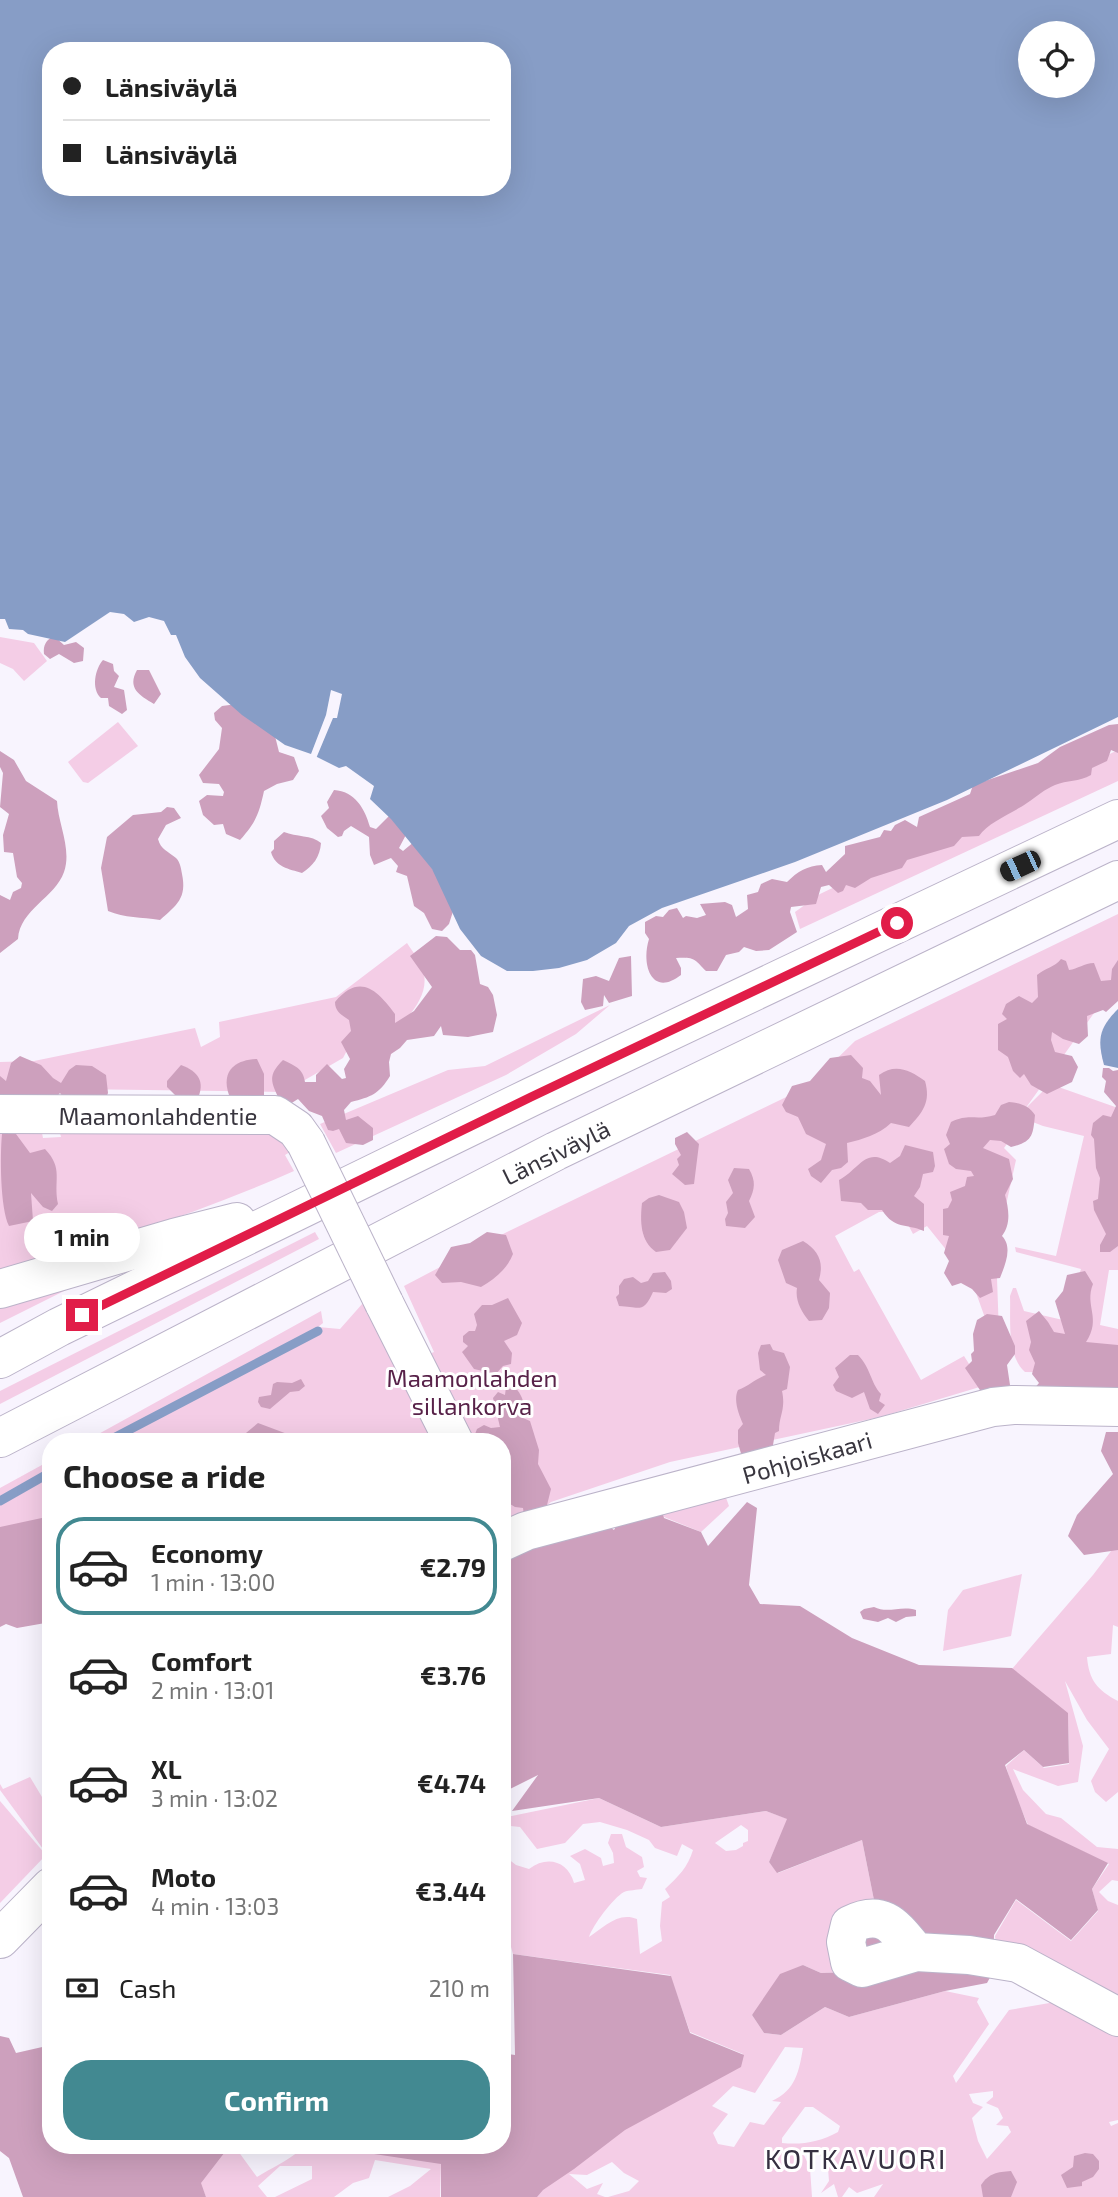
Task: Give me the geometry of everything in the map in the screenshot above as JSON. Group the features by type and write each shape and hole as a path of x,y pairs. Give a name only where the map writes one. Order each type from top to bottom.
{"main road":[{"path":"0,1359 59,1326 531,1097 1118,819"},
{"name":"Länsiväylä","path":"0,1438 556,1151 1118,880"},
{"name":"Maamonlahdentie","path":"0,1114 275,1115 296,1129 306,1143 449,1433"},
{"path":"0,1289 174,1238 314,1203"},
{"name":"Pohjoiskaari","path":"511,1538 538,1528 993,1407 1118,1407"},
{"path":"0,1939 42,1896"},
{"path":"916,1952 969,1955 1018,1962 1118,2017"}],"green space":[{"path":"0,637 34,643 47,661 24,681 13,669 0,663"},
{"path":"118,722 138,746 88,783 83,782 68,762"},
{"path":"1118,750 1118,781 800,929 795,912 820,894"},
{"name":"Maamonlahden sillankorva","path":"1118,914 1118,993 1102,1002 1025,1109 1050,1084 1118,1108 1118,1270 1109,1270 1100,1325 1118,1329 1118,1378 1025,1372 1015,1356 1010,1326 1010,1296 1013,1288 1016,1288 1024,1311 1063,1320 1081,1269 1016,1252 1015,1247 1056,1256 1084,1136 1025,1119 1004,1148 1016,1160 996,1250 999,1334 989,1329 975,1290 927,1226 913,1234 901,1211 879,1212 835,1236 854,1272 859,1269 921,1380 964,1356 983,1386 880,1417 670,1462 551,1502 511,1535 511,1433 100,1433 321,1311 323,1323 318,1327 340,1329 363,1303 399,1367 434,1352 404,1286 503,1234 809,1086 855,1041"},
{"path":"407,943 421,964 424,986 418,1002 407,1017 395,1031 355,1035 343,1058 284,1092 0,1088 0,1062 34,1061 195,1028 201,1047 220,1037 219,1022 336,997"},
{"path":"610,1005 576,1034 506,1075 336,1153 320,1124 448,1070 485,1066"},
{"path":"0,1128 42,1133 43,1138 61,1137 60,1133 271,1133 284,1141 290,1152 285,1155 294,1171 148,1227 0,1272"},
{"path":"315,1232 319,1239 0,1404 0,1391"},
{"path":"59,1282 66,1290 0,1323 0,1299"},
{"path":"42,1465 42,1526 0,1548 0,1488"},
{"path":"725,1495 729,1506 701,1532 664,1517 662,1510"},
{"path":"1118,1542 1118,1627 1113,1625 1111,1654 1087,1657 1095,1684 1118,1701 1118,1792 1106,1802 1095,1792 1091,1781 1109,1749 1087,1720 1065,1681 1083,1746 1078,1782 1058,1786 1013,1769 1023,1790 1046,1814 1061,1818 1097,1847 1118,1849 1118,1881 1112,1880 1099,1892 1108,1901 1118,1905 1118,2010 997,1953 995,1936 1016,1900 1071,1941 1098,1911 1092,1889 1109,1864 1028,1825 1006,1766 1024,1750 1044,1768 1069,1764 1068,1714 1012,1669"},
{"path":"1022,1574 1011,1636 943,1651 948,1610 963,1590"},
{"path":"30,1777 42,1797 42,1848 0,1790 0,1784 3,1789"},
{"path":"599,1798 661,1827 766,1811 788,1819 769,1862 778,1873 862,1840 874,1900 852,1972 821,1973 803,1965 752,2015 764,2033 781,2035 825,2007 849,2017 945,1991 979,1998 977,2002 989,2024 953,2076 956,2083 1009,2010 1067,2000 1118,2021 1118,2120 1109,2122 1111,2126 1118,2123 1118,2197 874,2197 883,2184 857,2193 849,2187 842,2197 838,2197 834,2184 821,2193 829,2181 827,2156 821,2157 818,2150 811,2147 803,2153 810,2168 812,2197 608,2197 629,2191 639,2181 612,2162 587,2175 569,2174 587,2189 603,2183 597,2194 605,2197 536,2197 542,2189 624,2129 743,2054 690,2032 670,1975 513,1954 511,1947 511,1861 529,1869 543,1862 556,1862 567,1870 574,1883 585,1880 580,1864 570,1856 585,1849 601,1858 603,1866 614,1863 608,1843 611,1834 622,1834 626,1847 642,1857 644,1867 637,1871 640,1877 647,1878 642,1889 624,1892 614,1900 589,1937 617,1919 637,1919 640,1954 662,1941 662,1902 670,1897 665,1889 682,1871 693,1850 682,1844 677,1856 655,1848 649,1840 627,1830 600,1822 583,1824 565,1843 537,1849 520,1827 511,1826 511,1816","holes":["741,1825 748,1830 748,1841 743,1843 743,1846 726,1851 715,1843","785,2047 803,2048 795,2079 780,2097 772,2101 781,2102 764,2125 750,2122 734,2147 718,2144 713,2133 728,2114 712,2106 733,2086 755,2093","993,2091 993,2097 986,2103 998,2108 1003,2118 996,2125 1008,2126 1011,2132 987,2159 978,2141 972,2118 983,2107 973,2103 969,2094","805,2107 813,2107 840,2126 838,2132 811,2142 782,2143 782,2138"]},
{"path":"0,1801 42,1850 42,1859 0,1903"},
{"path":"221,2154 240,2154 257,2177 295,2154 388,2154 441,2163 440,2197 388,2197 410,2186 431,2169 375,2160 369,2178 353,2183 334,2197 275,2197 312,2179 312,2166 280,2166 258,2186 267,2197 206,2197 200,2183"}],"shaded area":[{"path":"54,636 64,645 76,642 84,648 83,661 74,663 59,654 50,659 44,654 46,643"},
{"path":"103,660 113,664 114,671 119,676 114,687 124,690 127,710 122,714 109,706 108,698 101,698 96,690 96,674"},
{"path":"137,670 149,670 161,694 154,704 139,694 134,686"},
{"path":"237,704 274,732 279,752 294,757 299,771 293,780 264,791 256,817 240,840 226,834 223,824 214,825 203,815 199,801 207,795 223,796 224,792 219,784 203,783 199,775 219,749 222,728 215,720 214,713 222,706"},
{"path":"1118,724 1118,753 1111,750 1107,761 1092,768 1091,775 1051,787 994,822 979,836 962,837 954,846 907,860 902,868 871,878 855,888 846,885 843,891 838,893 829,885 821,887 816,904 791,907 790,912 797,932 769,950 756,951 744,947 739,952 726,955 717,971 706,971 691,959 676,958 681,975 662,983 651,975 646,958 649,939 645,933 645,922 656,916 663,917 669,910 677,908 683,918 697,918 706,915 700,904 725,902 732,905 736,917 748,909 747,895 758,892 761,884 772,879 787,882 803,870 822,865 826,872 845,854 845,846 880,837 884,830 891,831 895,825 905,820 917,827 919,817 970,794 973,785 1038,763 1060,747 1109,725"},
{"path":"0,751 14,760 26,781 57,801 66,845 66,863 60,881 31,911 20,929 18,939 0,953 0,895 10,900 13,892 21,888 22,883 17,877 13,853 4,852 3,835 9,814 0,807 3,773 0,767"},
{"path":"334,790 348,794 358,802 370,827 376,829 392,813 408,831 399,848 403,851 415,841 455,905 449,924 442,931 432,929 424,913 414,906 407,876 396,872 398,866 391,858 374,865 370,855 369,837 351,826 338,837 327,828 321,816 329,808 327,802"},
{"path":"167,807 174,808 181,818 166,825 158,839 180,865 182,895 160,920 108,911 101,868 107,837 133,815 161,812"},
{"path":"284,832 321,843 315,861 302,873 283,867 273,857 271,852 274,849 274,841"},
{"path":"436,936 447,937 460,950 471,950 475,955 480,984 488,987 493,995 497,1015 493,1032 468,1037 443,1035 441,1026 434,1036 407,1040 391,1054 390,1076 382,1087 369,1096 351,1102 344,1110 346,1120 358,1116 373,1128 373,1140 363,1145 346,1143 339,1129 328,1130 322,1116 309,1111 298,1099 290,1104 280,1101 272,1079 283,1060 300,1070 305,1082 316,1082 316,1075 327,1064 342,1079 346,1078 344,1069 350,1059 341,1042 351,1031 349,1020 341,1015 335,1005 344,993 360,987 375,992 395,1014 395,1023 414,1011 432,987 410,956"},
{"path":"631,956 632,996 609,1003 604,995 603,1006 585,1010 581,1002 583,979 596,976 609,981 619,958"},
{"path":"1061,959 1066,961 1069,970 1094,963 1101,981 1111,980 1112,969 1118,960 1118,1001 1106,1012 1103,1010 1087,1016 1088,1036 1079,1044 1052,1032 1051,1040 1055,1052 1072,1056 1078,1067 1072,1082 1047,1094 1031,1085 1024,1074 1020,1078 1013,1071 1008,1057 998,1050 998,1024 1007,1019 1002,1014 1006,1004 1019,996 1032,1003 1038,997 1037,975"},
{"path":"851,1055 863,1068 862,1078 870,1081 881,1095 879,1075 891,1069 902,1069 925,1081 926,1101 922,1111 909,1127 891,1123 876,1134 847,1143 848,1162 841,1168 832,1170 821,1183 811,1176 808,1169 821,1160 826,1144 806,1134 798,1117 786,1112 782,1105 792,1086 810,1081 830,1058"},
{"path":"20,1056 41,1065 61,1083 69,1070 76,1065 92,1066 106,1075 108,1093 104,1103 66,1101 60,1093 50,1104 0,1101 0,1076 6,1081 11,1063"},
{"path":"257,1059 264,1074 264,1095 249,1104 231,1100 227,1084 230,1071 240,1062"},
{"path":"181,1065 192,1070 199,1078 201,1088 197,1100 181,1101 167,1087 167,1081"},
{"path":"1103,1068 1118,1070 1118,1246 1110,1252 1100,1252 1100,1245 1106,1234 1094,1210 1093,1201 1098,1199 1100,1178 1096,1168 1094,1139 1091,1135 1093,1123 1103,1115 1111,1117 1116,1106 1104,1092 1106,1081 1102,1077"},
{"path":"1009,1102 1024,1105 1033,1112 1034,1128 1024,1143 1011,1147 1001,1141 990,1140 983,1148 1009,1159 1013,1179 1005,1195 1008,1217 1002,1236 1008,1251 1006,1262 1000,1278 991,1279 993,1292 980,1298 972,1289 961,1283 952,1286 944,1273 949,1261 944,1253 949,1236 943,1235 943,1209 948,1208 952,1200 950,1192 965,1186 967,1177 974,1176 971,1171 956,1169 949,1164 944,1149 950,1144 946,1135 951,1122 995,1115 1001,1105"},
{"path":"687,1132 699,1144 694,1184 685,1185 672,1174 679,1165 677,1159 681,1155 675,1138"},
{"path":"2,1134 16,1134 30,1153 45,1149 54,1163 58,1204 52,1211 43,1207 31,1193 33,1221 9,1226 6,1218 1,1181"},
{"path":"905,1145 933,1152 933,1172 923,1174 920,1187 914,1196 924,1204 924,1231 891,1221 882,1210 868,1210 861,1203 841,1201 839,1180 868,1158 881,1158 890,1163 900,1156"},
{"path":"734,1168 749,1169 754,1181 749,1201 755,1217 745,1228 726,1226 726,1202 733,1193 728,1180"},
{"path":"659,1195 679,1202 687,1228 670,1250 656,1252 644,1236 641,1210 642,1203"},
{"path":"487,1232 506,1235 513,1254 504,1269 481,1287 461,1282 442,1283 435,1275 451,1247 470,1243"},
{"path":"803,1241 819,1258 819,1280 830,1293 829,1308 822,1320 809,1321 806,1317 798,1301 797,1288 786,1283 778,1260 782,1250"},
{"path":"1085,1271 1093,1284 1090,1299 1093,1326 1086,1342 1118,1345 1118,1400 1032,1391 1039,1383 1032,1374 1035,1363 1029,1350 1031,1342 1026,1321 1039,1311 1054,1332 1065,1334 1055,1301 1063,1291 1067,1275"},
{"path":"665,1272 671,1281 672,1289 666,1293 653,1292 646,1304 640,1308 619,1306 616,1297 624,1279 633,1277 641,1283 648,1281 653,1273"},
{"path":"508,1298 522,1323 517,1335 504,1341 512,1353 511,1364 503,1366 496,1374 474,1369 462,1352 468,1346 463,1342 463,1336 469,1331 475,1331 477,1325 474,1314 482,1305 492,1305"},
{"path":"987,1314 1002,1316 1015,1346 1015,1354 1007,1365 1010,1385 1006,1395 984,1396 965,1368 972,1361 973,1334 977,1320"},
{"path":"770,1344 773,1350 784,1353 790,1367 787,1389 782,1391 779,1431 775,1433 772,1451 742,1457 738,1430 743,1424 736,1398 738,1390 766,1375 760,1370 758,1353 761,1345"},
{"path":"850,1355 858,1355 862,1360 881,1394 879,1401 885,1405 878,1414 870,1409 864,1392 852,1398 836,1391 833,1385 839,1377 835,1368"},
{"path":"301,1379 305,1386 299,1391 290,1392 270,1409 261,1407 259,1397 271,1395 273,1384 292,1383"},
{"path":"506,1387 515,1387 522,1398 523,1418 530,1421 539,1450 538,1464 551,1489 546,1509 524,1515 523,1508 511,1504 511,1433 475,1433 484,1425 491,1428 500,1427 493,1398 498,1392 505,1395"},
{"path":"258,1423 285,1433 246,1433"},
{"path":"1106,1432 1118,1432 1118,1550 1084,1555 1068,1536 1077,1515 1113,1474 1101,1451"},
{"path":"747,1502 757,1508 749,1585 760,1604 800,1606 852,1638 919,1665 1012,1668 1068,1713 1069,1763 1043,1767 1024,1750 1005,1765 1027,1824 1108,1863 1092,1889 1098,1910 1071,1940 1016,1899 994,1935 993,1972 987,1983 945,1991 849,2017 825,2007 781,2035 764,2033 752,2015 780,1974 803,1965 821,1973 852,1972 874,1900 862,1840 777,1873 769,1862 787,1819 766,1811 661,1827 599,1798 512,1811 538,1775 511,1788 511,1544 601,1521 614,1530 627,1508 662,1510 664,1518 701,1532 708,1546"},
{"path":"42,1518 42,1624 17,1628 6,1624 0,1627 0,1527"},
{"path":"874,1607 884,1610 916,1610 916,1616 896,1622 888,1618 878,1622 863,1619 860,1612"},
{"path":"513,1954 671,1976 690,2033 744,2055 741,2067 625,2130 537,2197 441,2197 441,2164 374,2154 511,2154 511,2054 515,2055"},
{"path":"0,2036 9,2038 16,2053 42,2047 42,2154 223,2154 201,2183 206,2197 23,2197 9,2158 0,2151"},
{"path":"1093,2154 1099,2161 1099,2169 1093,2177 1082,2182 1082,2186 1067,2188 1061,2175 1073,2167 1074,2156"},
{"path":"1011,2171 1017,2182 1011,2197 983,2197 981,2185 987,2178"}],"water":[{"path":"0,0 1118,0 1118,717 947,800 795,862 662,908 629,926 616,943 587,960 559,968 507,971 481,956 460,929 432,869 391,819 370,799 374,786 346,766 339,768 285,745 242,715 200,678 185,657 176,635 171,635 164,621 149,617 134,622 124,614 110,612 65,642 28,634 23,630 9,629 5,619 0,619"},
{"path":"1118,1009 1118,1068 1104,1065 1100,1041 1103,1028"}],"pier":[{"path":"331,690 342,694 337,718 333,718 315,761 310,758 326,715"}],"waterway":[{"path":"123,1433 318,1331"},
{"path":"0,1501 42,1477"}],"district":[{"name":"KOTKAVUORI","path":"856,2158"}],"route":[{"path":"82,1315 897,923"}]}
